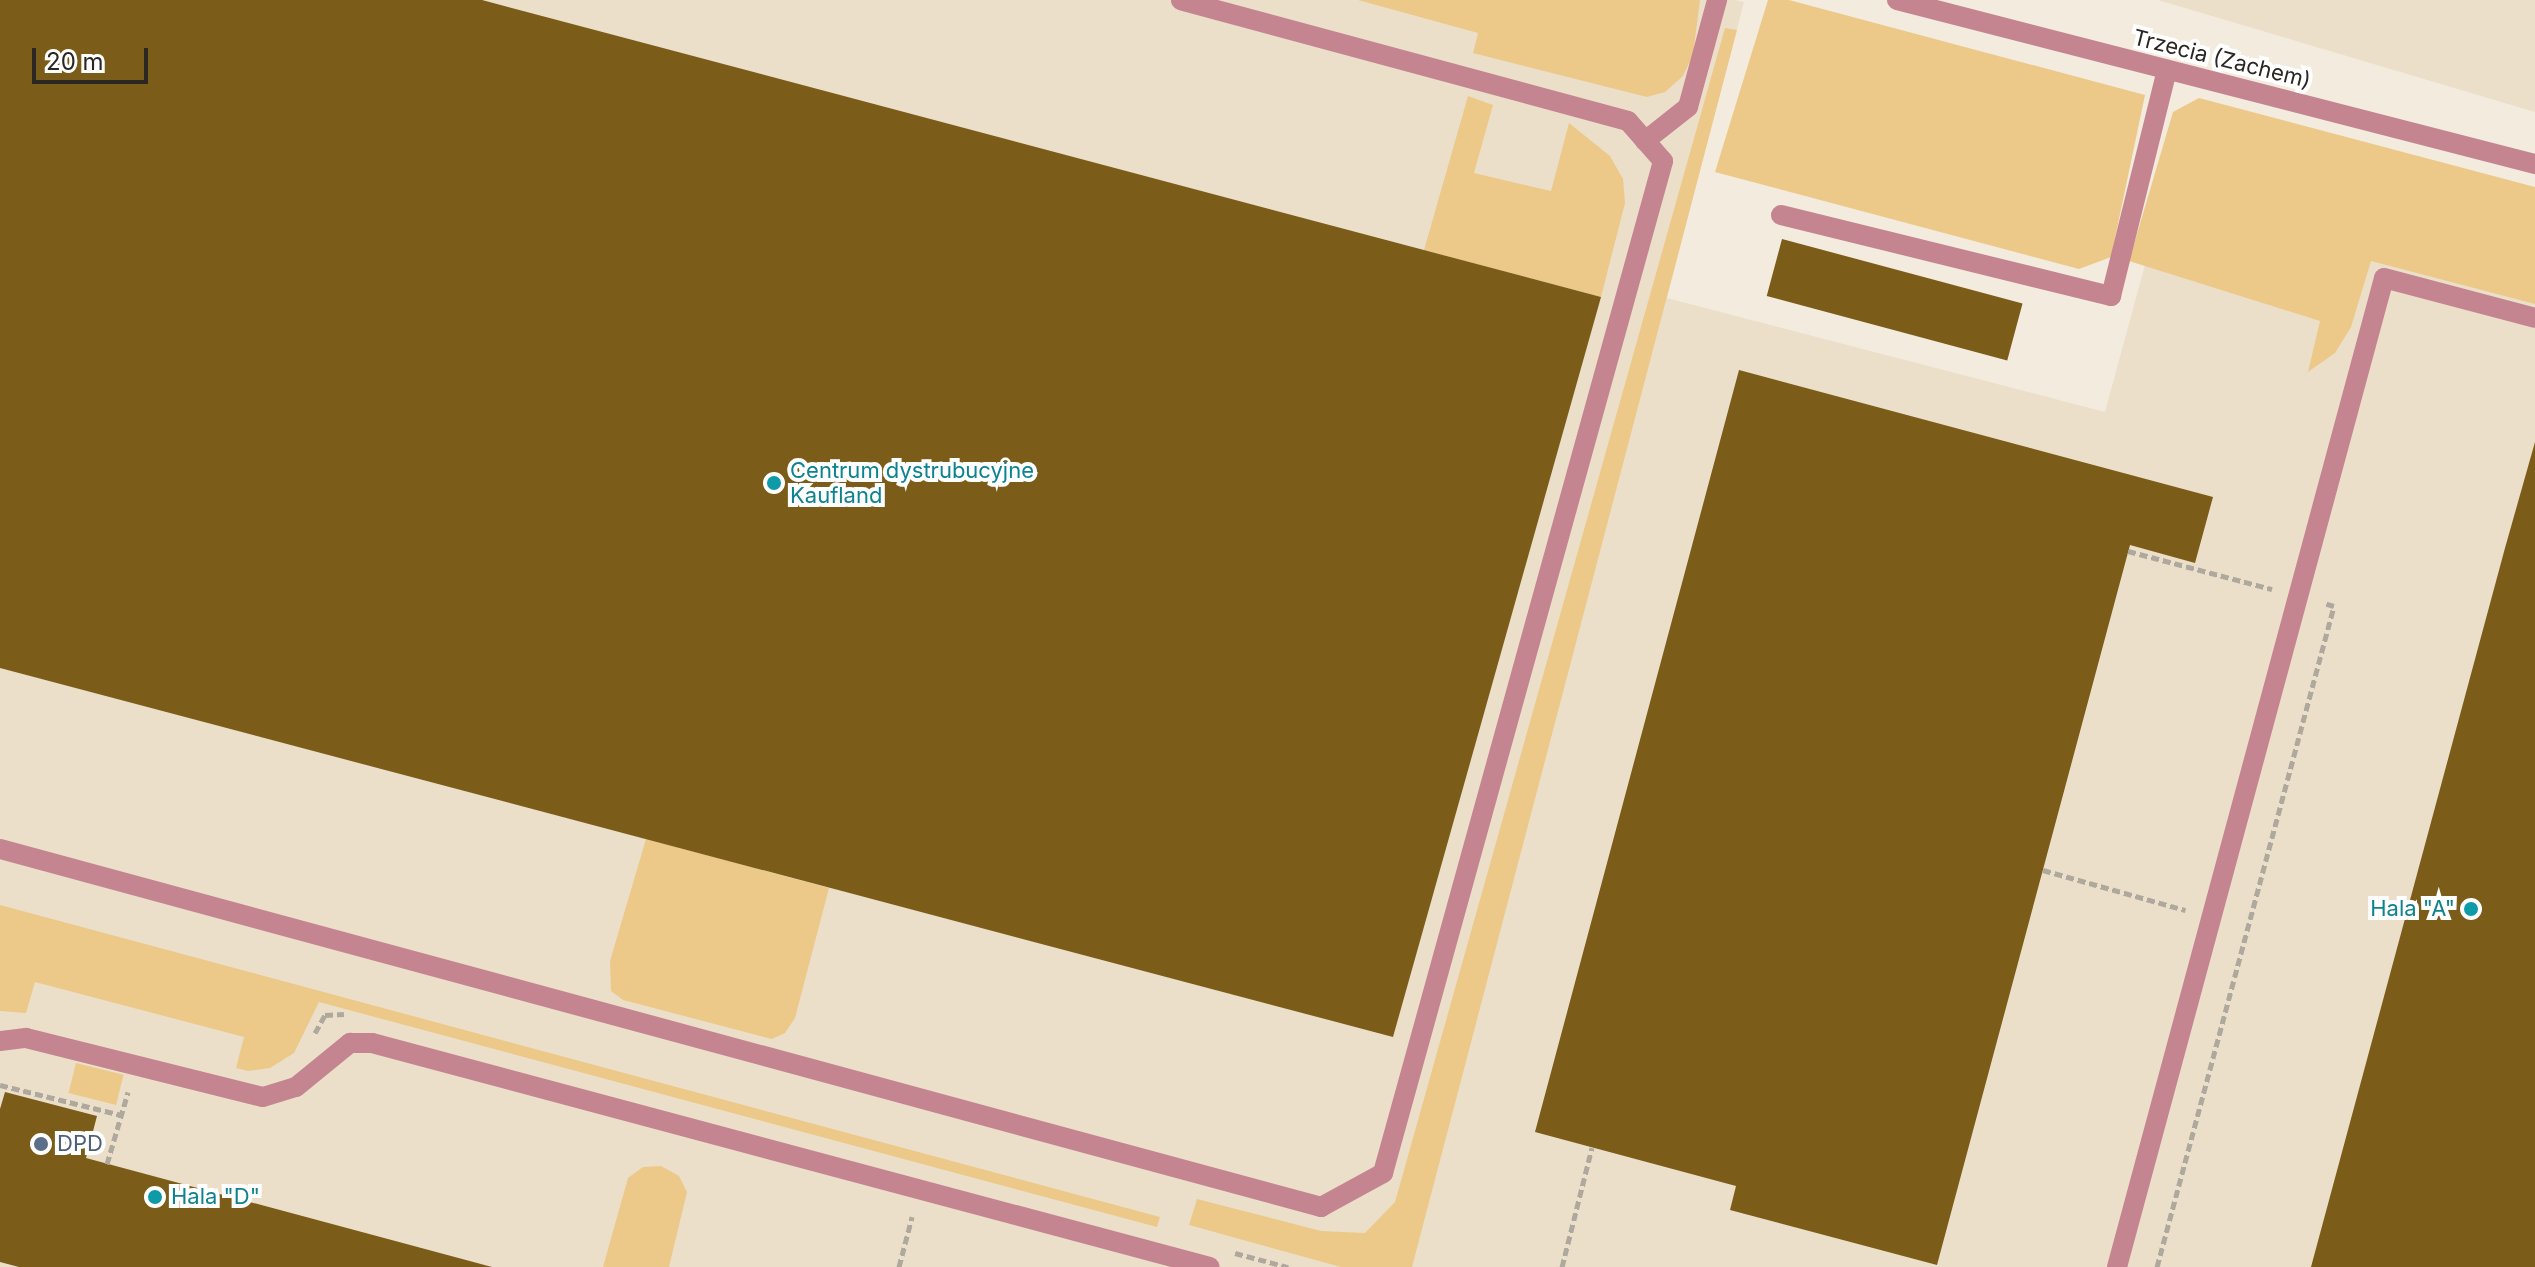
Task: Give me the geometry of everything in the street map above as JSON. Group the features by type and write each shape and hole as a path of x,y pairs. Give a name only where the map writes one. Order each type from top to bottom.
{"lane":[{"path":"0,849 1321,1207 1383,1173 1663,161 1628,121 1181,0"},
{"path":"1645,141 1688,107 1717,0"},
{"name":"Trzecia (Zachem)","path":"1897,0 2535,164"},
{"path":"1781,215 2111,296 2167,70"},
{"path":"2117,1267 2384,278 2535,318"},
{"path":"0,1041 26,1038 263,1097 296,1087 350,1043 372,1043 1210,1267"}],"path":[{"path":"2043,870 2248,926"},
{"path":"0,1085 121,1115"},
{"path":"1562,1267 1592,1148"}],"shaded area":[{"path":"0,0 1735,0 1744,2 1667,298 2105,412 2177,147 2535,242 2535,1267 0,1267"},
{"path":"1358,0 1700,0 1693,55 1683,76 1665,92 1647,97 1473,53 1478,33"},
{"path":"1768,0 1789,0 2145,95 2111,257 2079,269 1715,172"},
{"path":"2158,0 2535,0 2535,112"},
{"path":"1725,28 1737,30 1412,1267 1341,1267 1189,1225 1197,1199 1321,1231 1365,1233 1395,1202"},
{"path":"1468,96 1493,105 1474,173 1551,191 1569,123 1610,156 1623,179 1625,203 1601,297 1424,250"},
{"path":"2199,98 2535,187 2535,304 2371,261 2351,327 2335,353 2308,372 2320,321 2129,261 2173,112"},
{"path":"646,839 829,888 795,1018 785,1033 772,1039 623,1000 611,991 610,961"},
{"path":"0,905 1160,1217 1157,1227 319,1002 294,1053 270,1068 248,1071 236,1068 244,1037 35,982 26,1013 0,1011"},
{"path":"76,1063 124,1075 116,1105 69,1093"},
{"path":"661,1166 679,1176 687,1192 669,1267 603,1267 628,1178 643,1167"}],"building":[{"name":"Centrum dystrubucyjne Kaufland","path":"0,0 482,0 1601,297 1393,1037 0,668"},
{"path":"1782,239 2023,303 2007,360 1767,296"},
{"path":"1739,370 2213,497 2195,563 2130,545 1937,1265 1730,1210 1736,1186 1535,1132"},
{"name":"Hala \"A\"","path":"2535,442 2535,1267 2311,1267 2505,548"},
{"name":"Hala \"D\"","path":"5,1092 97,1116 86,1158 492,1267 19,1267 0,1262 0,1109"}],"place":[{"name":"Centrum dystrubucyjne Kaufland","path":"774,483"},
{"name":"Hala \"A\"","path":"2471,909"},
{"name":"DPD","path":"41,1144"},
{"name":"Hala \"D\"","path":"155,1197"}]}
